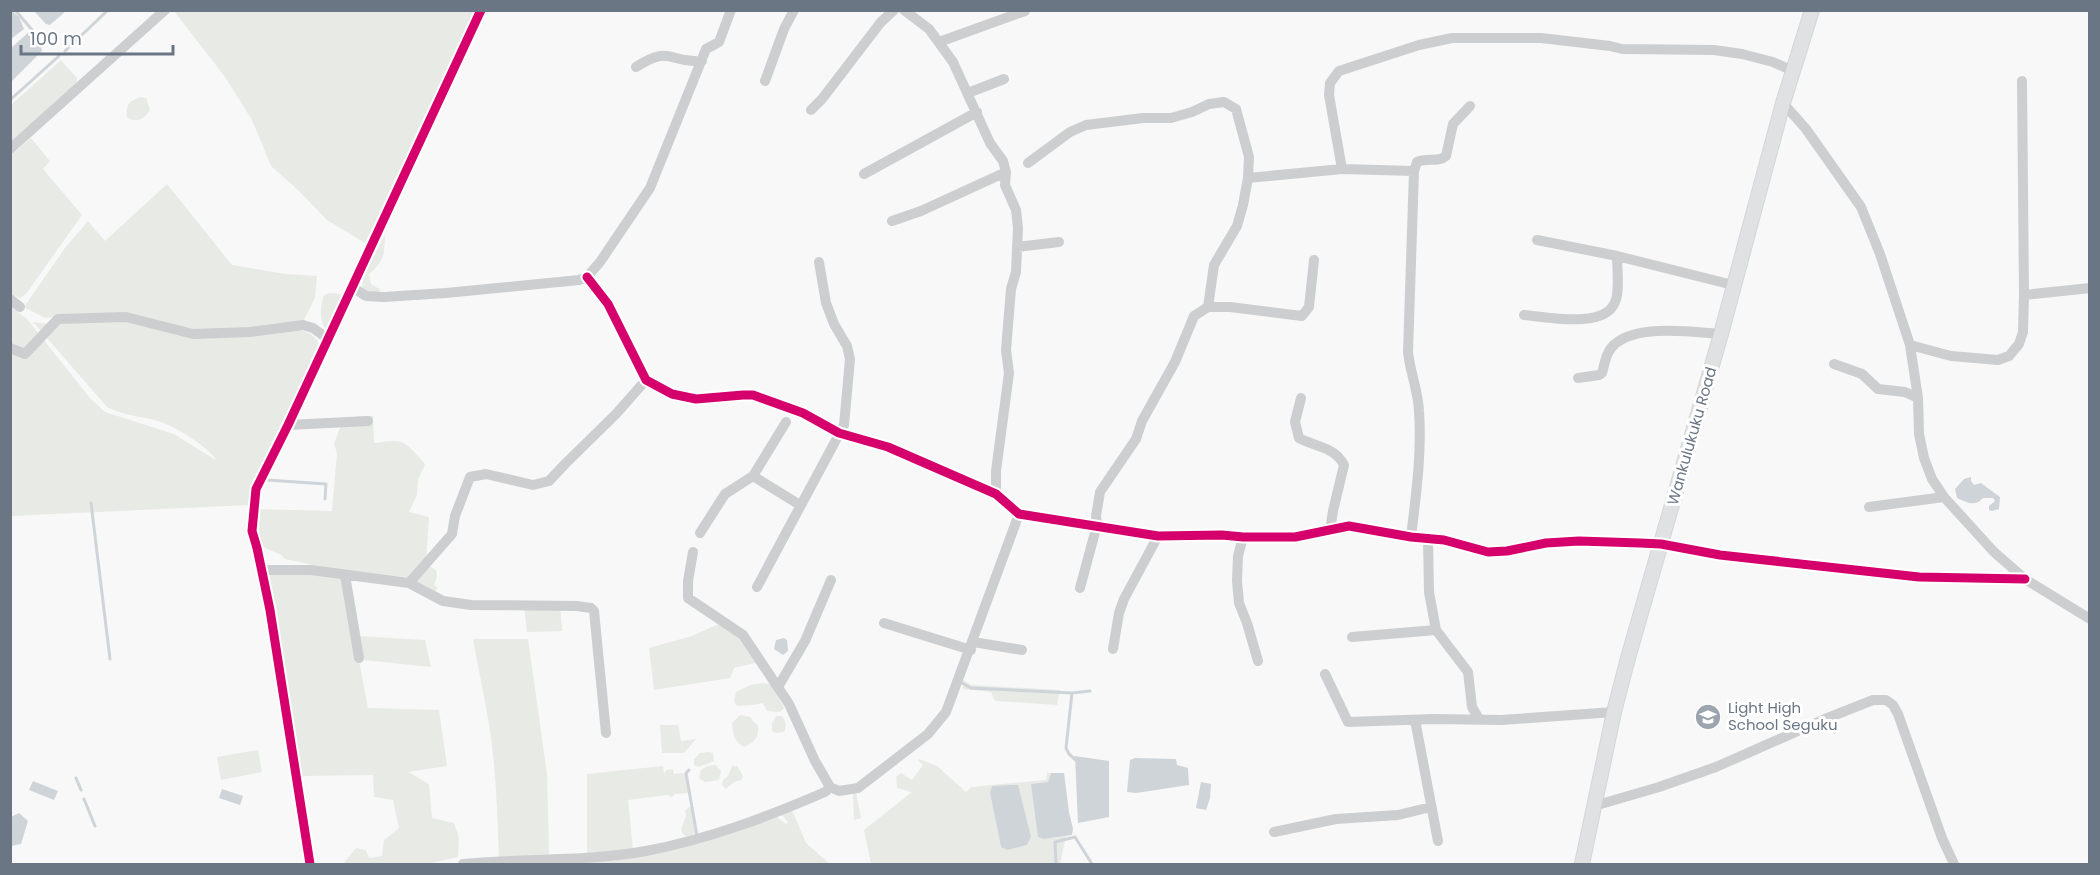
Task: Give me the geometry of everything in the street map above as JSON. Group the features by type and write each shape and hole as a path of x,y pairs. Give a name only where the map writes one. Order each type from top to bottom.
{"main road":[{"name":"Wankulukuku Road","path":"1582,864 1614,712 1721,334 1783,104 1812,10"}],"street":[{"path":"10,149 165,10"},
{"path":"310,864 270,610 252,531 256,489 288,425 480,10"},
{"path":"352,287 366,296 384,297 579,280 587,277 600,262 650,188 706,49 719,42 731,10"},
{"path":"765,81 784,29 794,10"},
{"path":"812,110 881,22 894,10"},
{"path":"904,10 929,29 953,62 990,143 1002,161 1006,172 1005,185 1016,210 1016,272 1011,289 1006,350 1009,373 996,471 996,494"},
{"path":"939,42 1025,11"},
{"path":"1342,169 1329,95 1330,83 1339,71 1419,45 1452,38 1541,38 1622,49 1733,52 1773,62 1793,71"},
{"path":"636,67 661,54 676,56 690,62 702,61"},
{"path":"968,93 1004,78"},
{"path":"1910,345 1951,356 1998,360 2009,356 2019,344 2023,332 2024,295 2022,81"},
{"path":"1028,163 1070,132 1086,124 1143,118 1171,118 1209,104 1224,102 1236,110 1249,158 1248,178 1237,226 1214,265 1208,307"},
{"path":"1783,104 1806,129 1861,207 1880,254 1910,345 1918,398 1919,434 1924,458 1932,479 1944,497 1994,552 2025,579 2090,619"},
{"path":"1411,537 1420,439 1419,409 1415,384 1410,372 1408,352 1414,171 1417,162 1440,160 1446,156 1453,124 1470,106"},
{"path":"864,174 977,112"},
{"path":"1248,178 1342,169 1414,171"},
{"path":"892,221 921,211 1006,172"},
{"path":"1537,240 1617,256 1733,285"},
{"path":"1017,247 1059,242"},
{"path":"1524,315 1592,320 1610,312 1616,301 1617,256"},
{"path":"1080,588 1097,525 1100,492 1136,439 1142,421 1175,362 1194,316 1208,307 1230,307 1302,316 1309,307 1314,260"},
{"path":"757,587 844,425 850,359 847,346 834,324 826,303 819,262"},
{"path":"587,277 608,304 646,380 672,394 696,399 753,395 803,413 839,433 888,447 996,494 1019,514 1158,536 1295,537 1349,526 1411,537 1444,540 1488,552 1507,551 1546,543 1579,541 1661,544 1720,555 1919,577 2025,579"},
{"path":"2024,295 2090,288"},
{"path":"10,299 20,307"},
{"path":"10,348 25,354 58,319 126,317 193,334 250,332 303,325 313,328 328,339"},
{"path":"1578,378 1602,373 1606,356 1614,344 1644,332 1721,334"},
{"path":"1834,364 1862,374 1878,389 1905,392 1918,398"},
{"path":"409,583 452,534 455,516 470,477 486,474 533,485 549,482 646,380"},
{"path":"1301,398 1295,422 1299,438 1334,451 1341,457 1344,465 1331,517 1330,531"},
{"path":"288,425 368,421"},
{"path":"700,533 725,494 753,476 786,422"},
{"path":"753,476 800,505"},
{"path":"1869,507 1944,497"},
{"path":"693,552 688,581 688,598 743,635 789,704 815,761 830,787 843,791 858,788 928,734 946,712 1019,514"},
{"path":"1113,649 1124,598 1158,536"},
{"path":"1243,537 1238,556 1239,603 1248,623 1258,661"},
{"path":"1428,539 1429,592 1436,630 1468,672 1472,707 1479,719"},
{"path":"261,570 311,570 409,583 443,600 471,605 591,608 594,611 606,733"},
{"path":"345,575 359,658"},
{"path":"778,687 805,641 831,580"},
{"path":"884,623 972,646 1022,650"},
{"path":"1352,637 1436,630"},
{"path":"1325,674 1348,722 1501,720 1614,712"},
{"path":"1594,806 1716,767 1825,719 1874,700 1886,700 1893,705 1898,714 1942,838 1954,864"},
{"path":"1415,720 1438,841"},
{"path":"463,864 645,851 723,833 781,811 825,792 830,787"},
{"path":"1274,832 1336,819 1398,815 1431,807"}],"shaded area":[{"path":"12,11 19,17 24,29 11,39"},
{"path":"34,11 66,11 50,25 46,24"},
{"path":"174,11 477,11 365,243 327,220 271,166 252,120 225,77"},
{"path":"30,31 40,40 42,51 11,82 11,48"},
{"path":"61,60 77,78 77,82 11,146 11,105"},
{"path":"141,97 146,98 150,110 140,119 130,119 127,117 128,106 131,101"},
{"path":"31,138 50,161 43,169 82,215 26,294 20,298 11,294 10,156"},
{"path":"167,184 232,265 285,274 317,276 315,298 304,320 259,328 191,332 88,314 45,318 24,307 65,248 88,221 105,241"},
{"path":"385,235 383,257 369,274 371,284 381,290 377,293 362,290 364,273"},
{"path":"340,294 344,298 327,330 321,318 321,309 324,295"},
{"path":"10,306 27,319 90,398 105,412 174,434 217,461 199,444 173,427 107,407 33,322 47,324 125,319 194,337 298,329 311,334 318,341 319,353 249,505 11,516"},
{"path":"359,416 373,416 374,443 399,441 404,443 425,464 418,480 417,495 409,512 429,517 426,564 436,570 434,585 438,588 436,591 406,577 332,569 285,559 261,546 256,536 255,509 332,511 337,453 334,444 343,420"},
{"path":"1971,477 1974,485 1981,483 2000,497 1999,509 1989,510 1989,506 1995,501 1993,498 1983,498 1974,503 1968,503 1957,498 1955,489 1964,479"},
{"path":"267,572 321,572 344,580 368,708 439,710 447,766 408,772 429,784 432,818 454,823 459,838 458,857 427,864 343,864 356,848 366,850 369,858 382,856 384,840 399,828 393,800 374,797 373,775 302,776"},
{"path":"524,605 560,605 562,631 527,632"},
{"path":"721,623 737,633 759,662 734,668 730,678 654,690 649,648 692,636"},
{"path":"357,636 425,640 431,667 363,660"},
{"path":"784,638 787,640 788,651 783,655 774,649 776,640"},
{"path":"473,639 528,639 547,774 549,855 499,857 492,749"},
{"path":"963,680 971,685 1060,690 1057,705 995,701 991,692 963,689"},
{"path":"771,684 784,708 780,712 767,711 763,703 737,706 734,701 736,692 750,685"},
{"path":"740,715 750,717 758,726 756,739 744,747 736,740 732,727 732,723"},
{"path":"776,716 782,716 784,720 786,726 784,732 772,731 772,723"},
{"path":"660,725 678,725 681,741 696,739 684,753 662,753"},
{"path":"258,750 262,772 221,780 217,757"},
{"path":"700,753 713,753 714,761 699,767 694,765 694,759"},
{"path":"1075,756 1109,761 1109,817 1078,823"},
{"path":"1135,758 1176,759 1177,765 1188,768 1189,785 1136,793 1127,792 1130,760"},
{"path":"918,760 937,766 966,792 971,787 1046,780 1047,772 1051,773 1049,782 1032,784 1044,839 1066,836 1060,864 871,864 864,830 912,792 897,788 896,777 901,773 912,780 923,765","holes":["990,793 1027,827 1031,837 1001,847"]},
{"path":"716,765 721,771 719,780 705,782 699,778 701,770 707,766"},
{"path":"663,766 664,774 666,770 673,769 674,774 686,773 689,793 675,794 672,797 668,795 628,800 633,850 587,853 587,774"},
{"path":"732,766 737,766 743,776 741,780 734,782 726,789 722,785 723,780 728,776"},
{"path":"1051,773 1064,773 1073,829 1072,835 1044,839 1038,837 1031,784 1048,782"},
{"path":"33,781 58,791 54,800 29,790"},
{"path":"1201,782 1211,784 1206,810 1196,808"},
{"path":"1018,785 1031,837 1027,845 1007,850 1001,847 990,793 992,786"},
{"path":"222,789 243,796 240,805 219,798"},
{"path":"856,792 861,818 854,820 853,793"},
{"path":"689,807 693,808 695,833 689,838 683,834 681,829 686,816 685,811"},
{"path":"792,810 806,843 830,864 484,864 595,860 776,816 786,824 788,822 781,814"},
{"path":"19,813 28,821 21,844 11,846 11,817"}],"waterway":[{"path":"15,10 33,31"},
{"path":"65,51 108,10"},
{"path":"10,100 59,56"},
{"path":"267,480 326,484 325,499"},
{"path":"91,503 110,659"},
{"path":"962,683 971,688 1072,693 1066,748 1077,761"},
{"path":"1072,693 1090,691"},
{"path":"689,770 686,773 697,836"},
{"path":"76,778 81,790"},
{"path":"84,799 95,826"},
{"path":"1056,864 1055,842 1075,837 1092,864"}],"cycle path":[{"path":"310,864 270,610 252,531 256,489 481,10"},
{"path":"587,277 608,304 646,380 672,394 696,399 753,395 803,413 839,433 888,447 996,494 1019,514 1158,536 1295,537 1349,526 1411,537 1444,540 1488,552 1507,551 1546,543 1579,541 1661,544 1720,555 1919,577 2025,579"}],"place":[{"name":"Light High School Seguku","path":"1708,717"}]}
